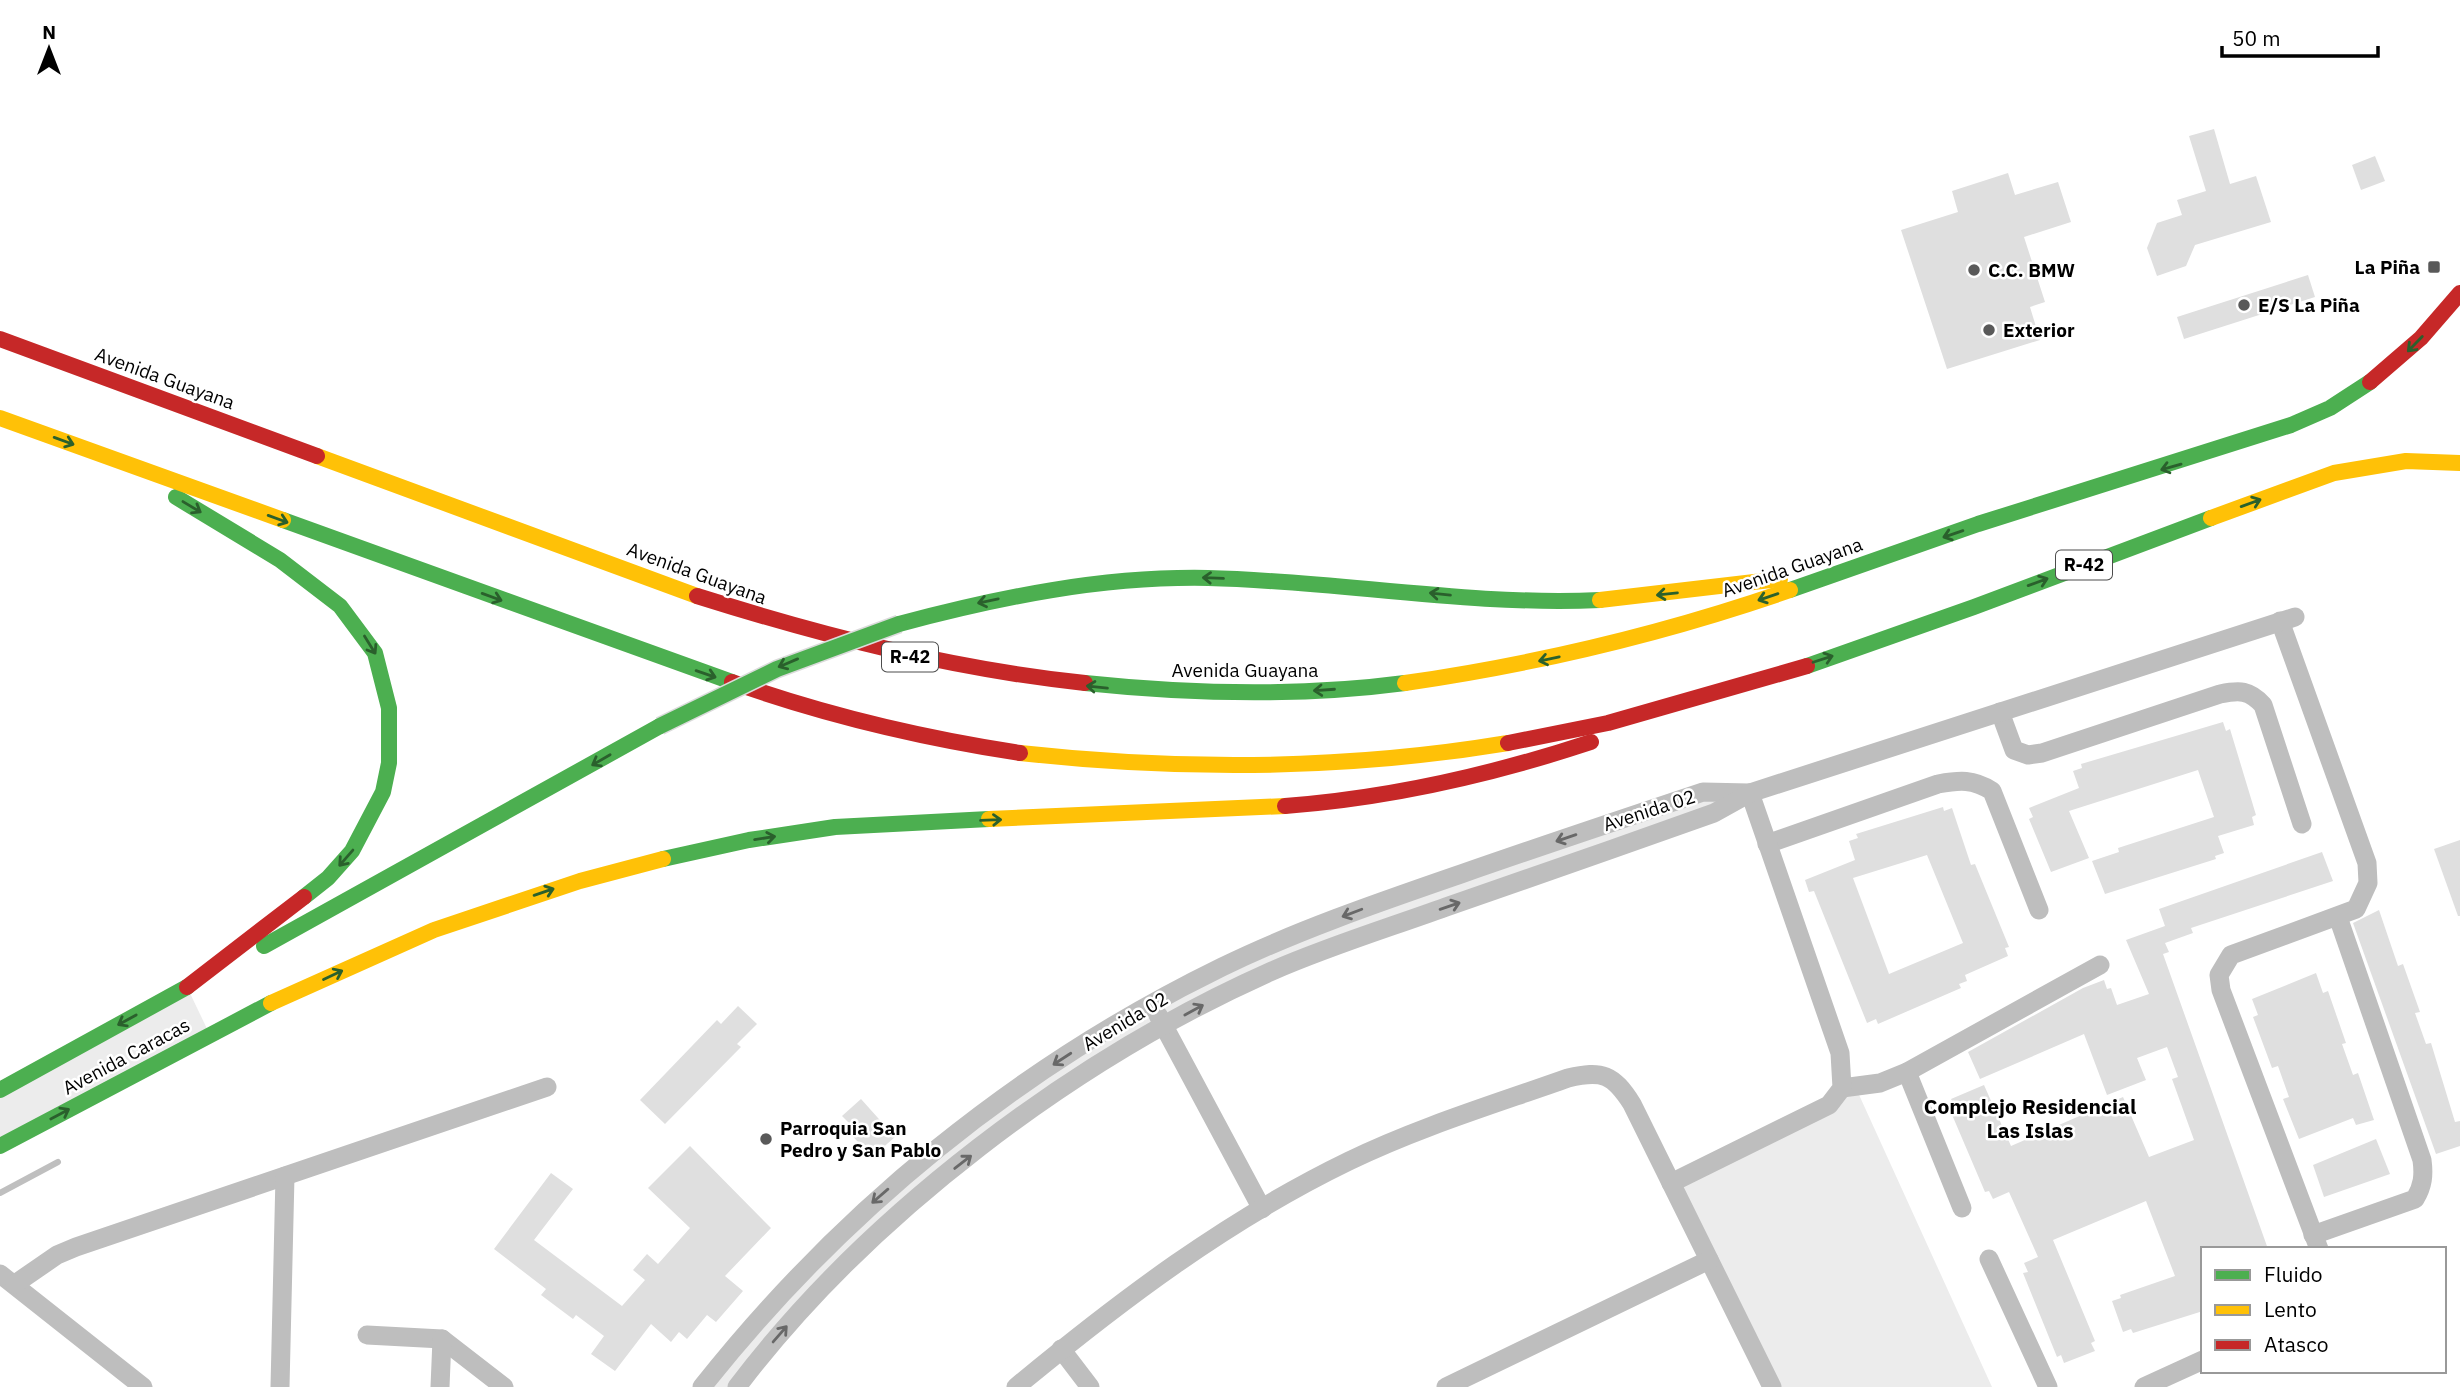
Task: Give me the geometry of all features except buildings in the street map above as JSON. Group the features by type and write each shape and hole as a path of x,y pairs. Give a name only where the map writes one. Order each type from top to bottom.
{"main road":[{"name":"Avenida Guayana","path":"0,340 766,620 938,663 1065,684 1148,691 1276,693 1374,687 1458,676 1622,642 1856,568 2026,509 2189,461 2311,417 2343,401 2404,355 2460,293"},
{"name":"R-42","path":"0,418 777,698 889,728 1017,752 1143,764 1225,767 1352,762 1546,736 1712,695 1880,639 2334,473 2406,461 2460,463"},
{"path":"112,459 280,560 340,606 375,653 389,708 389,763 383,792 352,851 328,878 187,987"},
{"path":"187,987 425,859 720,694 790,662 899,624 1019,595 1167,579 1289,581 1478,598 1575,601 1708,590 1856,568"},
{"name":"Avenida Caracas","path":"0,1146 271,1003 416,937 568,884 720,845 837,826 1198,812 1396,794 1549,758 1712,695"},
{"name":"Avenida Caracas","path":"0,1090 187,987"}],"street":[{"path":"1671,1183 1829,1105 1842,1088 1840,1053 1750,793 2288,619 2367,863 2368,883 2356,909 2231,956 2219,975 2221,990 2316,1242 2415,1199 2421,1189 2424,1175 2422,1160 2338,917"},
{"path":"2000,712 2014,750 2028,755 2072,745 2220,694 2239,690 2252,694 2263,705 2302,824"},
{"path":"1767,844 1938,784 1963,779 1979,782 1992,791 2039,910"},
{"name":"Avenida 02","path":"702,1387 817,1254 906,1173 1020,1086 1153,1004 1223,966 1277,942 1428,886 1703,792 1750,793"},
{"name":"Avenida 02","path":"737,1387 800,1311 848,1262 912,1204 1024,1115 1165,1027 1235,988 1304,958 1714,813 1750,793"},
{"path":"1842,1088 1880,1083 1907,1072 2100,965"},
{"path":"1153,1004 1262,1209"},
{"path":"1907,1072 1962,1208"},
{"path":"1016,1387 1142,1287 1262,1209 1350,1161 1399,1139 1567,1077 1586,1074 1606,1076 1623,1091 1772,1387"},
{"path":"143,1387 7,1279 76,1247 547,1087"},
{"path":"280,1387 285,1176"},
{"path":"1989,1259 2048,1387"},
{"path":"1446,1387 1709,1260"},
{"path":"367,1335 442,1339 504,1387"},
{"path":"440,1387 442,1339"},
{"path":"1061,1349 1090,1387"},
{"path":"2144,1387 2201,1361"}],"shaded area":[{"path":"1703,792 1750,793 1351,940 1137,1043 912,1204 737,1387 702,1387 941,1144 1223,966"},
{"path":"187,987 210,1035 0,1146 0,1090"},
{"path":"1840,1053 1992,1387 1772,1387 1671,1183 1829,1105"}],"waterway":[{"path":"0,1193 58,1162"}],"traffic: fast":[{"path":"1790,590 1978,524 2291,425 2330,408 2370,382"},
{"path":"176,497 280,560 340,606 375,653 389,708 389,763 383,792 352,851 328,878 304,897"},
{"path":"1807,666 2211,518"},
{"path":"283,520 732,682"},
{"path":"899,624 1052,590 1169,578 1257,580 1502,600 1600,600"},
{"path":"660,726 777,669 899,624"},
{"path":"1085,683 1204,692 1285,692 1405,683"},
{"path":"264,946 660,726"},
{"path":"663,859 749,840 835,827 989,819"},
{"path":"0,1090 187,987"},
{"path":"0,1146 271,1003"}],"traffic: slow":[{"path":"0,418 283,520"},
{"path":"317,456 697,596"},
{"path":"2211,518 2334,473 2406,461 2460,463"},
{"path":"1600,600 1780,579"},
{"path":"1405,683 1503,667 1599,646 1790,590"},
{"path":"1020,753 1142,763 1264,765 1386,758 1508,743"},
{"path":"989,819 1285,806"},
{"path":"271,1003 434,930 580,881 663,859"}],"traffic: jam":[{"path":"2370,382 2421,338 2460,293"},
{"path":"0,339 317,456"},
{"path":"697,596 792,624 937,660 1085,683"},
{"path":"1508,743 1608,723 1807,666"},
{"path":"732,682 802,705 874,724 1020,753"},
{"path":"1285,806 1402,791 1478,775 1591,742"},
{"path":"187,987 304,897"}],"place":[{"name":"La Piña","path":"2434,267"},
{"name":"C.C. BMW","path":"1974,270"},
{"name":"E/S La Piña","path":"2244,305"},
{"name":"Exterior","path":"1989,330"},
{"name":"Parroquia San Pedro y San Pablo","path":"766,1139"}],"district":[{"name":"Complejo Residencial Las Islas","path":"2030,1119"}]}
